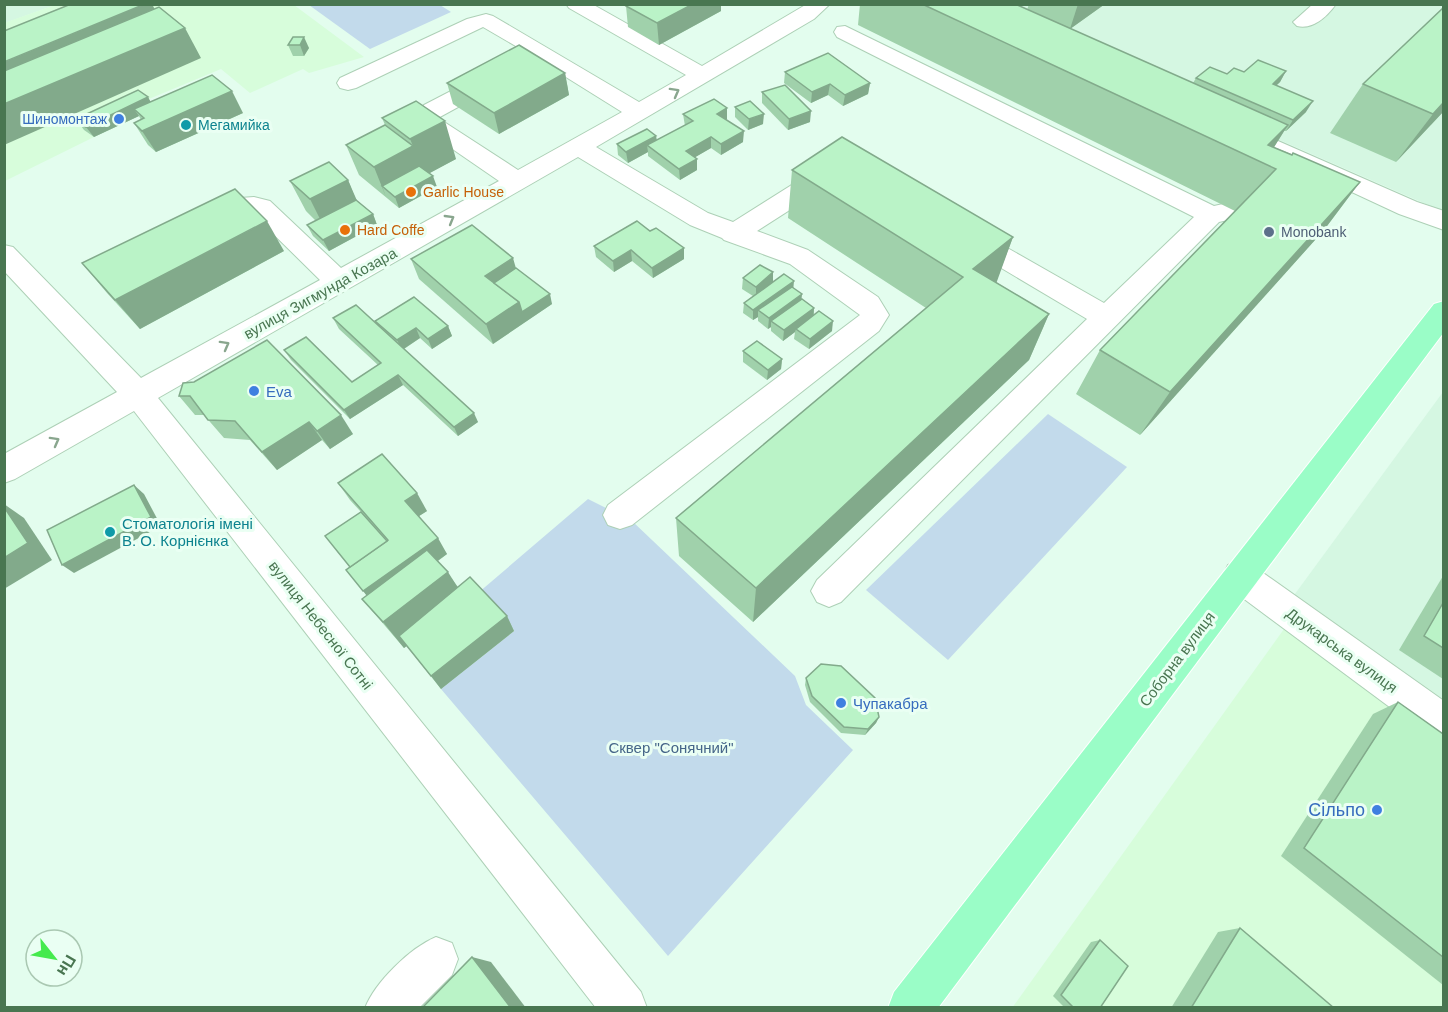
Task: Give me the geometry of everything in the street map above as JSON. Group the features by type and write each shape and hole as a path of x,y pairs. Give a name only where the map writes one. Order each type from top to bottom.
{"main road":[{"name":"Соборна вулиця","path":"910,1008 1443,310"}],"street":[{"path":"576,4 703,76"},
{"name":"вулиця Зигмунда Козара","path":"4,470 703,76 820,4"},
{"path":"1304,22 1326,4"},
{"path":"348,83 474,22 486,20 638,112"},
{"path":"828,591 1106,317 1222,213 845,32"},
{"path":"517,181 427,121 426,116 432,110 533,57 550,57"},
{"path":"1220,122 1408,208 1443,221"},
{"path":"578,147 699,219 733,234 799,257 868,304 875,315 869,324 620,515"},
{"path":"1276,176 1296,157"},
{"path":"733,234 830,173 847,170"},
{"path":"183,233 234,208 251,204 261,207 339,282"},
{"path":"944,224 1106,317"},
{"name":"вулиця Небесної Сотні","path":"4,254 138,394 625,1008"},
{"name":"Друкарська вулиця","path":"1240,576 1443,724"},
{"path":"387,1008 436,959"}],"shaded area":[{"path":"5,4 55,4 55,5 5,23"},
{"path":"55,5 294,5 364,57 309,73 303,69 250,93 221,69 144,101 84,130 94,137 5,181 4,23"},
{"path":"972,5 1443,5 1443,210 1435,208"},
{"path":"1443,392 1443,700 1292,598"},
{"path":"1284,629 1443,744 1443,1007 1012,1008"}],"green space":[{"path":"309,5 440,5 451,12 370,49"},
{"path":"1048,414 1127,467 948,660 866,590"},
{"name":"Сквер \"Сонячний\"","path":"588,499 632,521 795,676 806,705 853,750 668,956 441,689 514,631 478,593"}],"building":[{"path":"71,4 145,4 4,62 4,31"},
{"path":"628,4 693,4 657,23 626,6"},
{"path":"922,4 1015,4 1288,125 1268,145 1292,155 1293,153 1360,182 1170,392 1100,350 1276,169"},
{"path":"159,7 185,28 4,104 4,71"},
{"path":"1443,8 1443,103 1433,114 1363,84"},
{"path":"293,37 304,37 300,45 288,45"},
{"path":"519,45 565,73 494,113 447,83"},
{"path":"828,53 870,83 845,95 830,84 812,92 785,72"},
{"path":"1258,60 1286,71 1273,84 1313,101 1293,120 1196,78 1210,67 1227,74 1234,68 1244,72"},
{"path":"212,75 232,91 142,131 134,123 144,118 134,109"},
{"path":"785,85 811,111 789,119 762,92"},
{"path":"138,90 148,97 86,127 76,119"},
{"path":"714,99 727,108 717,114 744,131 721,144 711,137 686,151 697,159 679,169 647,145 693,121 683,114"},
{"path":"416,101 445,121 410,139 382,118"},
{"path":"750,101 764,114 749,119 735,107"},
{"path":"385,125 413,146 374,167 346,145"},
{"path":"647,129 656,136 626,152 617,144"},
{"path":"842,137 1013,237 973,269 1049,314 756,588 676,518 963,277 792,170"},
{"path":"329,162 348,180 310,199 290,181"},
{"path":"419,166 433,176 395,197 382,186"},
{"path":"235,189 267,221 115,300 82,263"},
{"path":"356,200 373,214 323,240 307,225"},
{"path":"637,221 650,231 656,228 684,248 652,268 631,250 613,261 594,246"},
{"path":"472,225 513,258 485,276 519,302 486,324 411,259"},
{"path":"760,265 773,272 756,287 743,278"},
{"path":"516,268 550,294 522,312 519,302 494,283"},
{"path":"784,274 794,281 753,310 744,303"},
{"path":"792,287 802,294 769,318 758,310"},
{"path":"414,297 448,326 428,339 416,328 397,340 375,321"},
{"path":"802,299 814,308 784,330 771,321"},
{"path":"356,305 474,413 454,427 398,375 344,410 284,350 306,337 352,382 381,363 333,318"},
{"path":"819,311 833,321 810,339 796,329"},
{"path":"267,340 341,415 317,431 309,422 262,452 235,421 208,420 190,396 179,396 183,383 194,382"},
{"path":"757,341 782,359 768,370 743,351"},
{"path":"382,454 417,493 405,501 438,538 363,591 346,570 388,540 338,483"},
{"name":"Стоматологія імені В. О. Корнієнка","path":"134,485 151,517 62,565 47,530"},
{"path":"4,507 28,543 4,558"},
{"path":"361,512 387,541 350,567 325,536"},
{"path":"427,550 448,572 383,622 362,599"},
{"path":"470,577 507,616 431,676 399,636"},
{"path":"1443,603 1443,648 1424,636"},
{"name":"Чупакабра","path":"821,664 841,666 875,698 879,717 868,729 844,727 812,696 806,678"},
{"name":"Сільпо","path":"1398,702 1443,734 1443,957 1304,848"},
{"path":"1240,928 1334,1008 1191,1008"},
{"path":"1100,940 1128,966 1100,1008 1074,1008 1061,995"},
{"path":"472,957 511,1008 422,1008"}],"place":[{"name":"Шиномонтаж","path":"119,119"},
{"name":"Мегамийка","path":"186,125"},
{"name":"Garlic House","path":"411,192"},
{"name":"Hard Coffe","path":"345,230"},
{"name":"Monobank","path":"1269,232"},
{"name":"Eva","path":"254,391"},
{"name":"Стоматологія імені В. О. Корнієнка","path":"110,532"},
{"name":"Чупакабра","path":"841,703"},
{"name":"Сільпо","path":"1377,810"}]}
